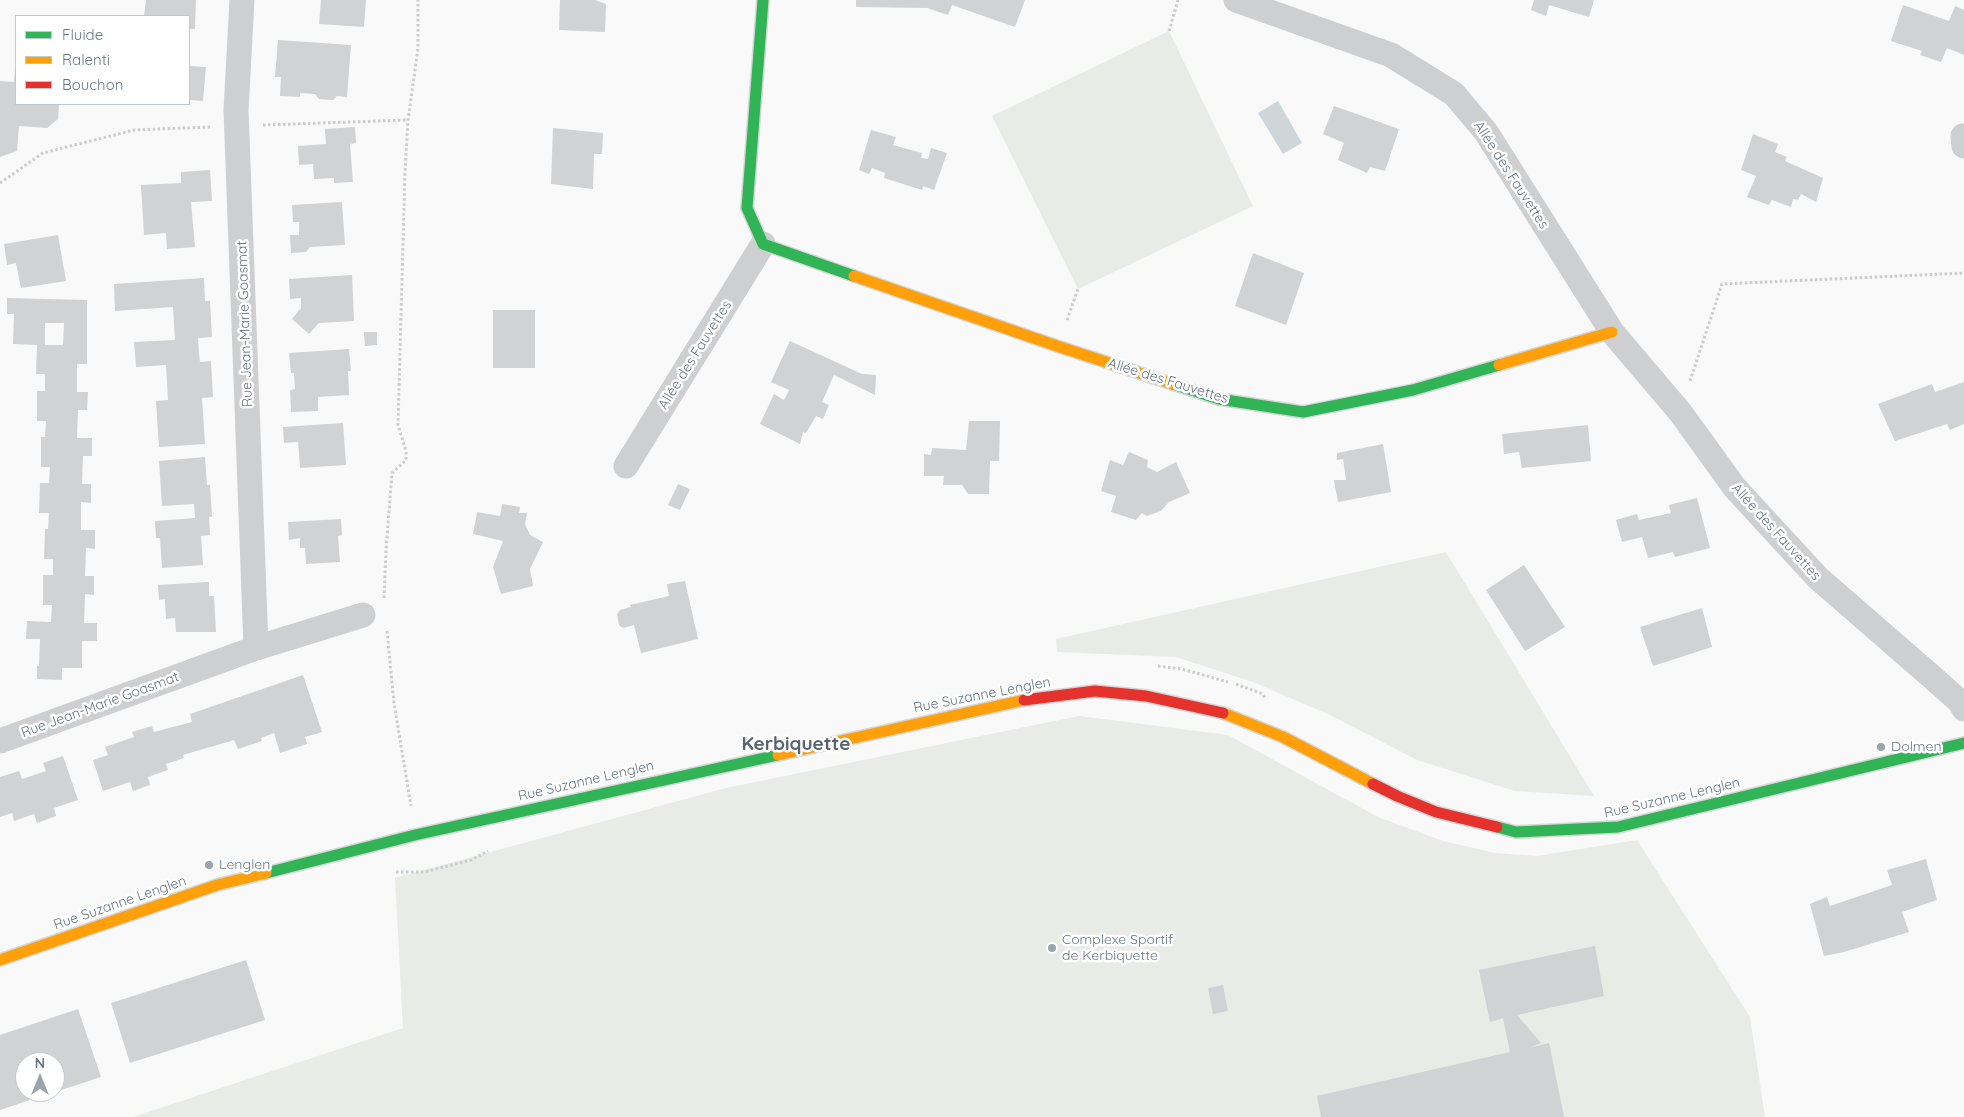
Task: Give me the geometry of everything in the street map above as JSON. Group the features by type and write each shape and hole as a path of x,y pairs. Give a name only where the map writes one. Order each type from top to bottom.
{"street":[{"name":"Rue Jean-Marie Goasmat","path":"242,0 236,110 256,648"},
{"path":"763,0 747,208 763,244"},
{"name":"Allée des Fauvettes","path":"1236,0 1391,55 1454,94 1486,132 1612,332 1680,412 1735,488 1818,578 1939,683 1960,702 1964,709"},
{"path":"1964,136 1964,146"},
{"name":"Allée des Fauvettes","path":"626,466 763,244 1057,346 1220,399 1303,412 1413,390 1612,332"},
{"name":"Rue Jean-Marie Goasmat","path":"0,741 256,648 378,615"},
{"name":"Rue Suzanne Lenglen","path":"0,960 217,885 415,835 1040,697 1094,691 1146,696 1226,714 1283,737 1398,796 1436,812 1516,832 1618,827 1964,743"}],"path":[{"path":"411,807 378,615 386,550 392,473 406,460 406,451 398,425 404,172 408,120 418,48 418,0"},
{"path":"1169,32 1178,0"},
{"path":"0,182 44,153 134,130 408,120"},
{"path":"1680,412 1722,284 1964,273"},
{"path":"395,872 424,872 471,860 495,848"}],"shaded area":[{"path":"1169,31 1253,206 1078,289 992,116"},
{"path":"1278,101 1302,143 1283,154 1258,113"},
{"path":"1446,552 1594,796 1515,791 1417,760 1330,715 1253,682 1176,657 1057,652 1056,639"},
{"name":"Complexe Sportif de Kerbiquette","path":"1079,716 1228,735 1378,817 1443,841 1495,853 1537,856 1637,840 1750,1017 1765,1117 133,1117 403,1028 395,878 726,788"}],"building":[{"path":"146,0 196,0 195,29 190,29 190,15 144,15"},
{"path":"321,0 366,0 364,27 319,24"},
{"path":"560,0 595,0 606,4 605,32 559,30"},
{"path":"856,0 1025,0 1015,27 952,5 948,15 927,8 856,7"},
{"path":"1534,0 1594,0 1589,17 1549,5 1546,16 1531,10"},
{"path":"1903,5 1949,21 1955,6 1964,10 1964,55 1947,48 1941,62 1920,55 1922,51 1891,41"},
{"path":"278,40 351,45 347,97 337,96 333,100 319,99 315,94 300,93 300,97 280,96 281,77 275,77"},
{"path":"190,66 206,67 203,101 190,100"},
{"path":"15,67 15,105 59,105 58,119 47,128 19,126 17,151 0,157 0,81 14,82"},
{"path":"1334,106 1399,129 1385,171 1370,167 1367,173 1338,160 1344,143 1323,134"},
{"path":"355,127 356,143 350,144 353,182 334,183 334,178 314,179 313,164 299,165 298,146 326,144 325,129"},
{"path":"553,128 603,133 602,154 594,154 593,189 551,184"},
{"path":"871,130 896,137 893,145 922,153 921,158 928,159 931,148 947,153 934,190 923,186 922,190 884,178 885,173 872,168 869,174 859,170"},
{"path":"1753,134 1778,144 1775,152 1787,157 1785,161 1823,178 1816,202 1801,194 1798,200 1793,199 1791,207 1772,200 1769,205 1747,197 1756,176 1741,170"},
{"path":"210,170 212,201 191,202 195,247 167,249 166,233 144,235 141,185 181,183 181,172"},
{"path":"342,202 345,245 310,247 306,252 291,253 290,235 299,235 299,222 293,222 292,205"},
{"path":"58,235 66,281 21,288 16,263 7,265 4,244"},
{"path":"1253,253 1304,273 1286,325 1235,306"},
{"path":"352,275 354,321 319,323 309,334 292,319 301,308 301,298 290,299 289,279"},
{"path":"204,278 205,301 210,301 212,337 198,338 199,354 200,362 211,361 213,397 202,398 205,444 159,447 156,401 168,400 166,365 136,367 134,342 175,340 173,307 115,311 114,284"},
{"path":"7,298 87,300 87,364 77,364 77,392 88,392 87,410 78,410 77,438 92,438 92,456 83,456 82,484 91,484 91,503 81,502 81,530 95,530 95,549 86,548 85,576 94,576 94,595 85,594 84,623 97,623 97,641 82,641 82,668 62,668 62,680 37,679 40,639 26,639 27,621 51,622 52,605 43,605 43,575 53,575 53,559 44,559 45,529 48,529 49,513 39,513 40,483 49,483 50,467 41,467 41,437 45,437 46,421 37,421 37,391 45,391 45,374 36,374 37,345 13,344 14,314 7,314","holes":["45,323 64,323 63,345 45,345"]},
{"path":"493,310 535,310 535,368 493,368"},
{"path":"364,332 377,332 377,345 365,346"},
{"path":"790,341 862,374 876,375 875,395 834,375 822,402 829,405 823,419 816,416 806,433 803,432 800,444 760,424 774,394 784,400 789,390 771,382"},
{"path":"349,349 351,371 348,371 349,395 318,397 318,411 291,412 290,390 295,389 294,373 291,373 289,353"},
{"path":"1964,382 1964,424 1950,430 1947,424 1895,441 1878,404 1932,384 1935,392"},
{"path":"969,421 1000,421 999,461 990,461 989,494 968,494 962,485 943,485 944,476 924,476 924,454 931,455 932,448 966,450"},
{"path":"343,423 346,465 300,468 298,442 284,443 283,427"},
{"path":"1588,425 1591,461 1522,468 1519,452 1504,454 1502,434"},
{"path":"1383,444 1391,492 1338,502 1334,480 1346,480 1343,459 1337,460 1337,453"},
{"path":"1129,452 1148,460 1147,467 1157,472 1176,462 1190,493 1169,502 1161,511 1147,516 1142,513 1136,520 1111,512 1116,496 1101,491 1110,460 1123,465"},
{"path":"205,457 207,485 210,485 212,517 209,517 210,535 201,536 203,565 162,568 160,538 156,538 155,521 195,518 194,504 162,506 159,461"},
{"path":"678,484 690,489 680,510 668,505"},
{"path":"1697,498 1710,548 1675,557 1673,552 1648,558 1642,537 1622,542 1616,520 1637,514 1639,520 1671,513 1669,505"},
{"path":"502,504 520,507 519,513 527,513 525,524 530,535 543,542 530,569 533,586 501,594 493,567 503,541 473,534 477,512 500,516"},
{"path":"341,519 342,535 338,536 340,562 306,564 305,548 300,548 300,538 289,540 288,522"},
{"path":"1524,565 1565,627 1525,651 1486,590"},
{"path":"685,581 698,639 641,653 634,625 623,628 619,625 617,614 620,610 631,607 630,605 669,596 667,584"},
{"path":"209,582 209,596 214,596 216,632 176,632 175,618 166,619 165,599 159,600 158,585"},
{"path":"1702,608 1712,647 1653,666 1640,627"},
{"path":"303,675 322,732 305,737 307,744 280,753 274,733 261,738 262,741 238,749 234,740 183,755 184,758 166,764 168,770 148,777 150,785 133,791 130,782 103,791 93,760 108,755 105,747 134,737 132,732 152,726 154,732 192,722 190,714"},
{"path":"63,756 78,800 54,808 56,816 37,823 34,814 14,821 12,813 0,817 0,777 19,771 22,779 46,771 43,763"},
{"path":"1926,859 1937,900 1902,912 1909,932 1844,952 1824,956 1810,904 1827,897 1830,906 1892,885 1887,870"},
{"path":"1595,946 1604,996 1517,1015 1541,1043 1529,1048 1549,1043 1564,1117 1321,1117 1317,1096 1510,1052 1503,1018 1490,1022 1479,970"},
{"path":"246,960 265,1020 130,1063 111,1003"},
{"path":"1223,985 1228,1011 1213,1014 1208,988"},
{"path":"78,1009 101,1077 65,1089 65,1052 15,1052 15,1102 24,1102 0,1110 0,1035"}],"traffic: fast":[{"path":"763,0 747,208 763,244 854,276"},
{"path":"1173,384 1219,399 1303,412 1413,390 1499,365"},
{"path":"1497,827 1516,832 1618,827 1964,743"},
{"path":"266,873 415,835 778,755"}],"traffic: slow":[{"path":"854,276 1173,384"},
{"path":"1499,365 1612,332"},
{"path":"778,755 1024,700"},
{"path":"1223,713 1283,737 1373,784"},
{"path":"0,960 217,885 266,873"}],"traffic: jam":[{"path":"1024,700 1095,691 1146,696 1223,713"},
{"path":"1373,784 1436,812 1497,827"}],"place":[{"name":"Dolmen","path":"1881,747"},
{"name":"Lenglen","path":"209,865"},
{"name":"Complexe Sportif de Kerbiquette","path":"1052,948"}],"district":[{"name":"Kerbiquette","path":"796,744"}]}
